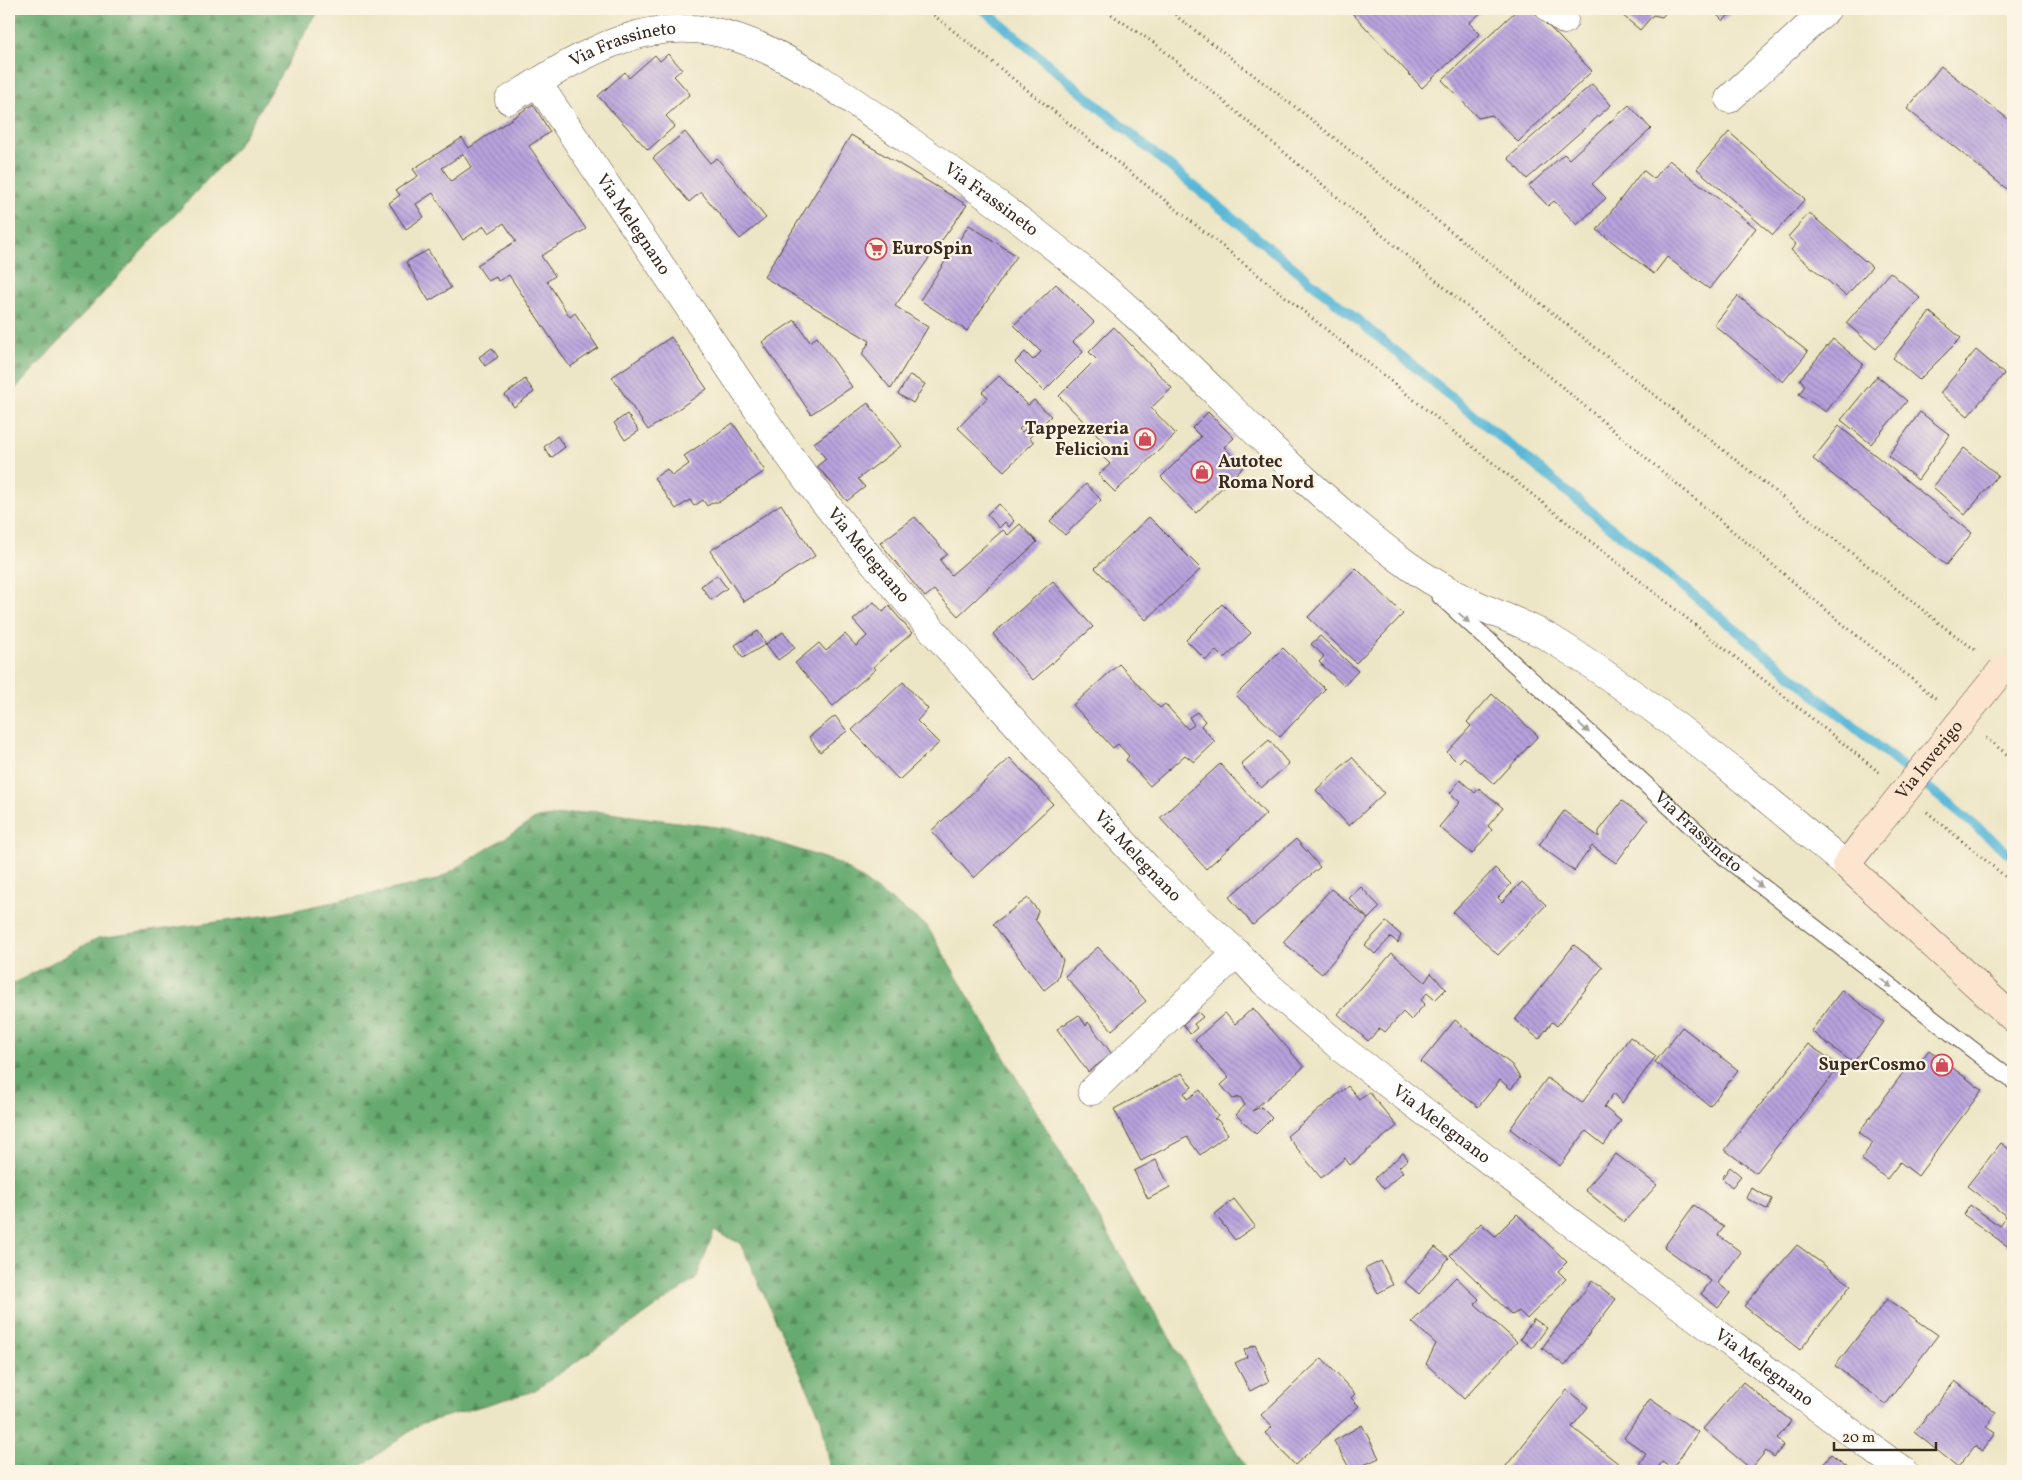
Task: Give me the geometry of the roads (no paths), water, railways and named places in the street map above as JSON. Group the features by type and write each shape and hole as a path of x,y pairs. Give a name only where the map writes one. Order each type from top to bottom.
{"street":[{"path":"1729,99 1827,9"},
{"name":"Via Frassineto","path":"509,100 605,44 652,32 693,30 724,34 764,48 788,61 914,144 1090,275 1327,498 1403,562 1468,600 1546,636 1646,702 1700,743 1846,865 2013,1018"},
{"name":"Via Melegnano","path":"538,82 783,447 838,519 940,638 1113,831 1189,910 1237,954 1264,982 1354,1058 1678,1304 1903,1471"},
{"name":"Via Inverigo","path":"1846,865 2008,663"},
{"path":"1092,1092 1237,954"}],"lane":[{"name":"Via Frassineto","path":"1403,562 1728,860 2013,1081"}],"waterway":[{"path":"983,9 1145,146 2013,857"}],"place":[{"name":"EuroSpin","path":"876,249"},
{"name":"Tappezzeria Felicioni","path":"1145,439"},
{"name":"Autotec Roma Nord","path":"1202,472"},
{"name":"SuperCosmo","path":"1942,1065"}]}
